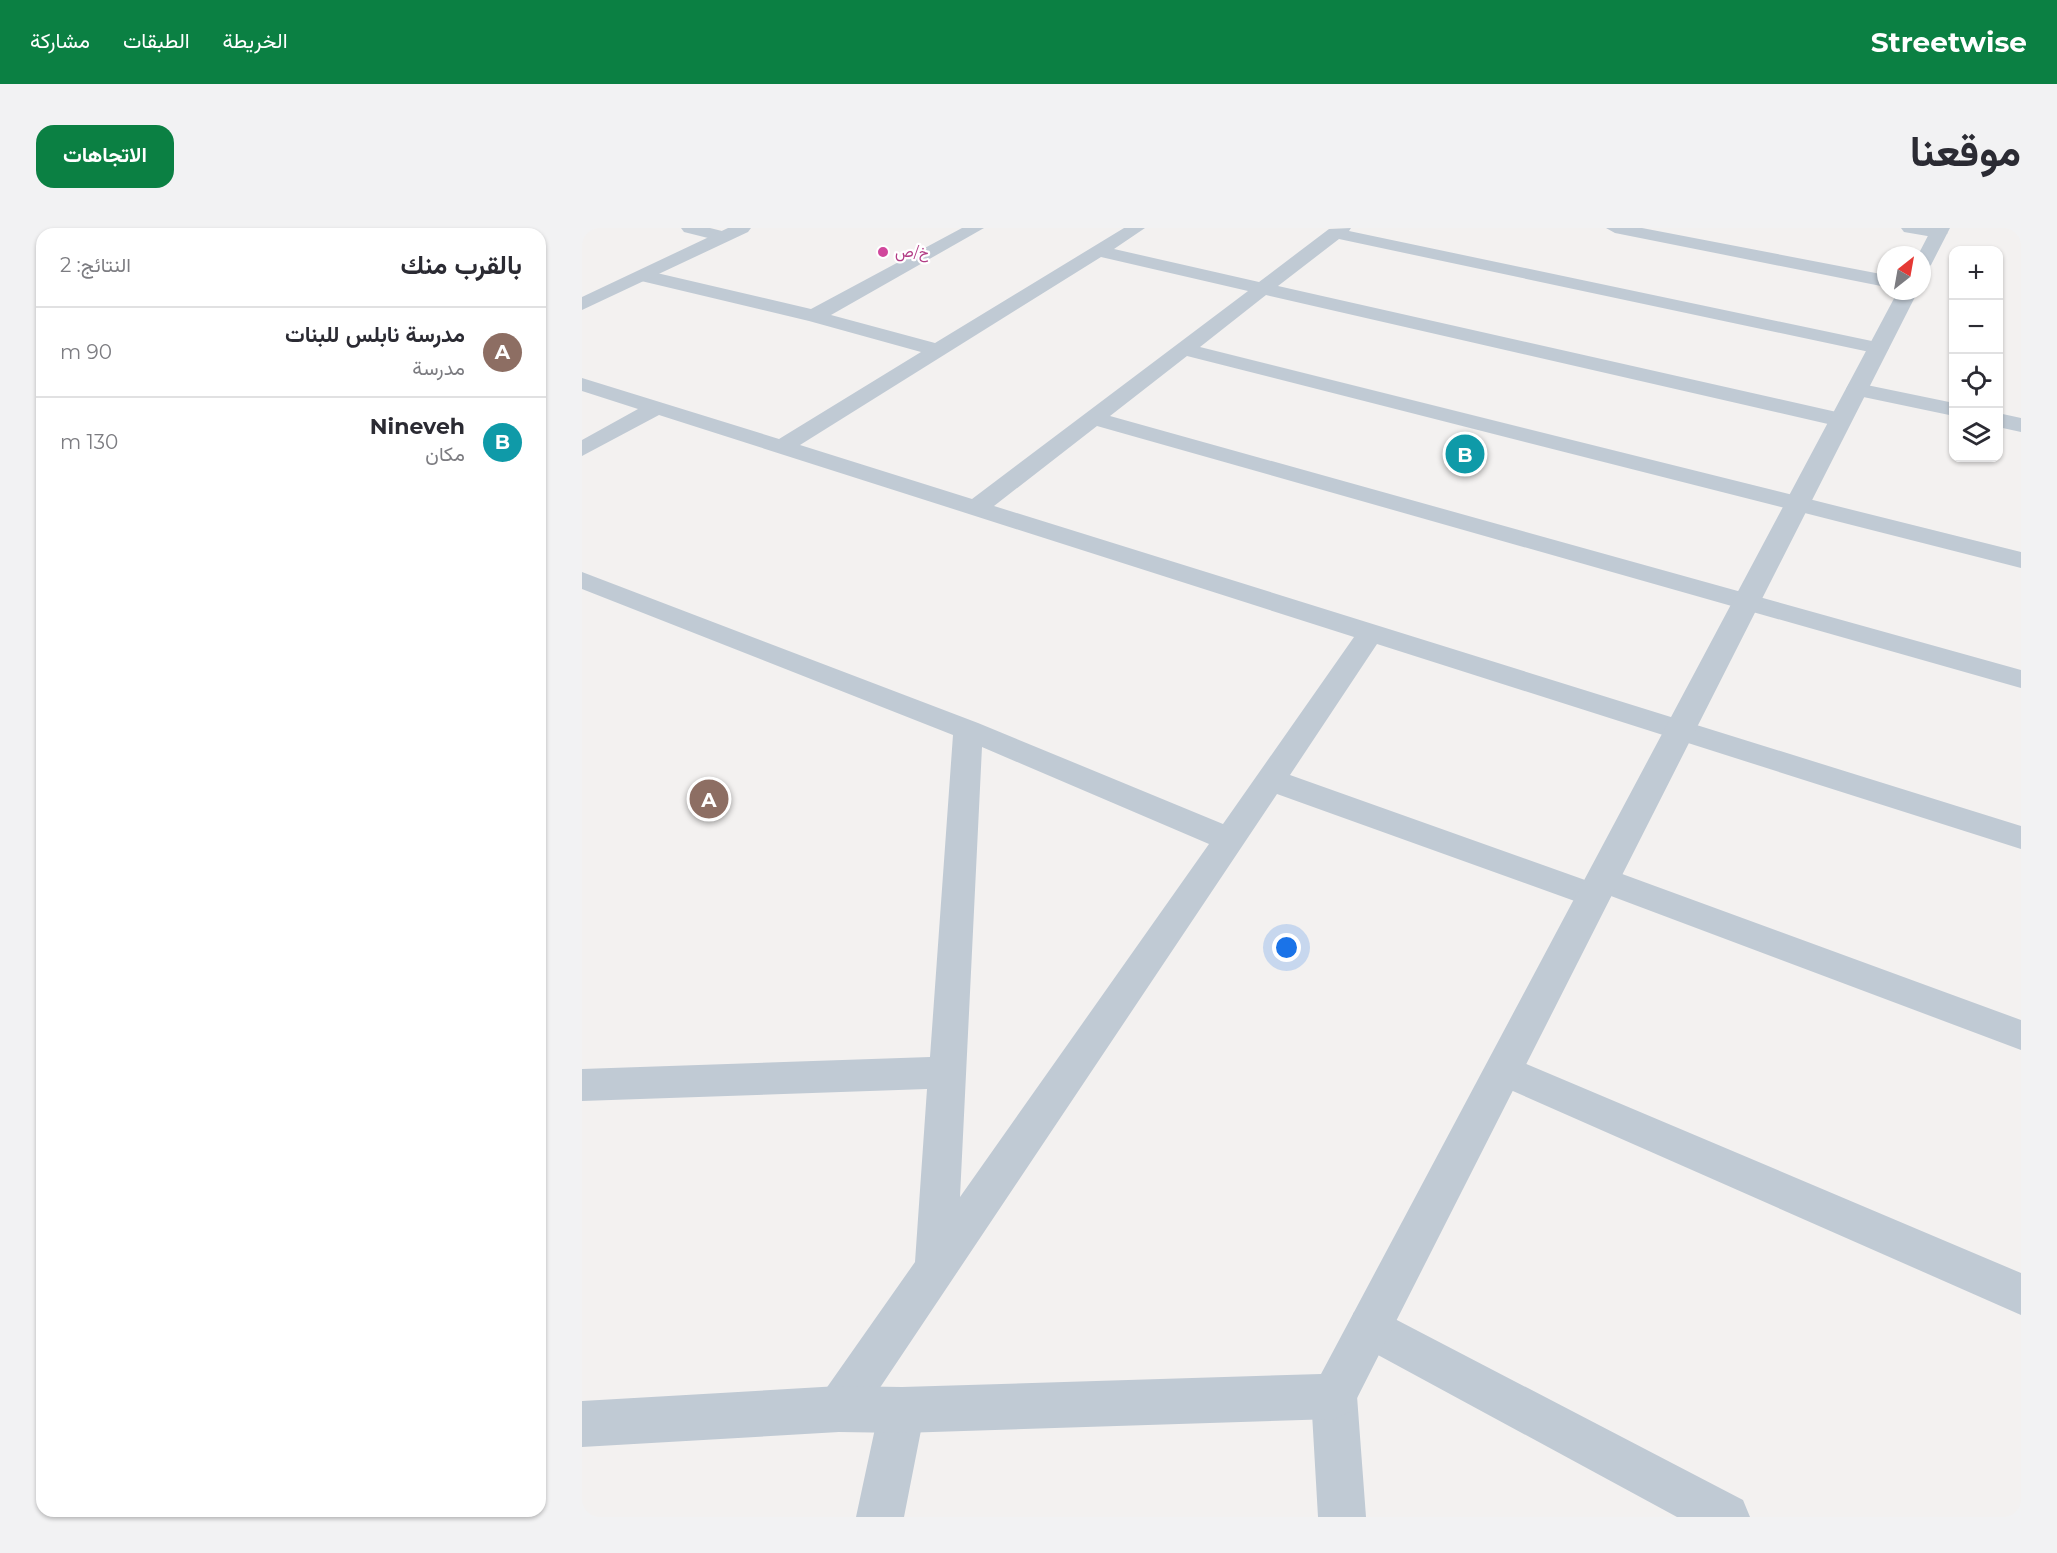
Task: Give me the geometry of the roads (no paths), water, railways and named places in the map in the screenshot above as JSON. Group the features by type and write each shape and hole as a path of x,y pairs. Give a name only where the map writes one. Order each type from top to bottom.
{"street":[{"path":"690,228 724,237"},
{"path":"582,304 742,228"},
{"path":"814,316 975,228"},
{"path":"781,447 1136,228"},
{"path":"1615,228 1877,279"},
{"path":"1910,228 1940,231 1931,248"},
{"path":"977,507 1339,230 1879,348"},
{"path":"1098,251 1841,420"},
{"path":"644,276 814,316 938,350"},
{"path":"1342,1517 1334,1396 1903,300"},
{"path":"1184,349 2021,560"},
{"path":"582,384 2021,838"},
{"path":"1857,389 1949,409"},
{"path":"582,449 656,408"},
{"path":"1093,418 2021,679"},
{"path":"2003,421 2021,425"},
{"path":"582,580 968,730 1229,839"},
{"path":"839,1409 1371,633"},
{"path":"936,1267 968,730"},
{"path":"1271,780 1598,888 2021,1035"},
{"path":"1503,1070 2021,1294"},
{"path":"582,1085 948,1072"},
{"path":"1370,1327 1726,1517"},
{"path":"582,1424 839,1409 902,1410 1334,1396"},
{"path":"880,1517 902,1410"}],"place":[{"name":"خ/ص","path":"883,252"},
{"name":"Nineveh","path":"1465,454"},
{"name":"مدرسة نابلس للبنات","path":"709,799"}]}
